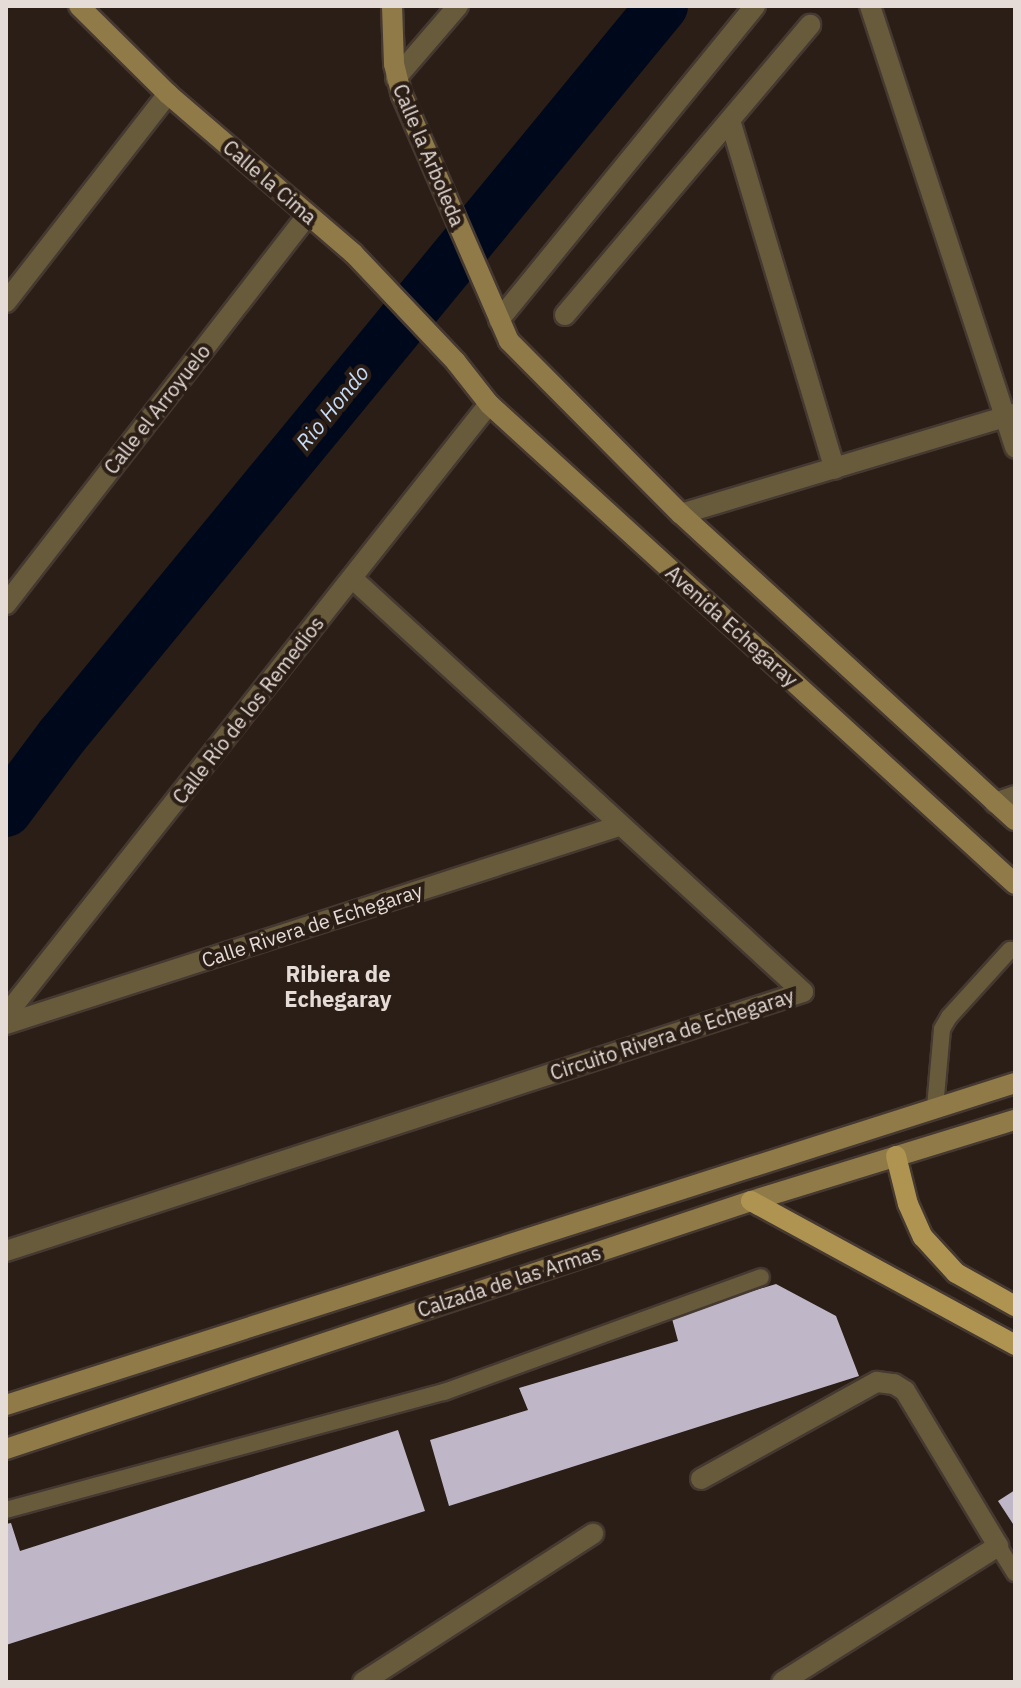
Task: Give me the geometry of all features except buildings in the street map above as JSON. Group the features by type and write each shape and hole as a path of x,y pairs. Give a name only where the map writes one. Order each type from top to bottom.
{"main road":[{"name":"Calle la Cima","path":"79,6 168,94 353,253 456,362"},
{"name":"Calle la Arboleda","path":"392,6 396,78 499,320"},
{"path":"499,320 523,358 681,514 1005,800 1015,820"},
{"name":"Avenida Echegaray","path":"456,362 489,404 1015,884"},
{"name":"Calzada de las Armas","path":"6,1405 1015,1083"},
{"name":"Calzada de las Armas","path":"6,1449 751,1201 1015,1120"},
{"path":"896,1156 908,1204 923,1237 956,1273 1015,1306"},
{"path":"751,1201 1015,1345"}],"street":[{"path":"396,78 458,6"},
{"path":"499,320 755,6"},
{"path":"870,6 1010,415 1015,448"},
{"path":"565,315 810,25"},
{"path":"6,302 168,94"},
{"path":"730,120 835,469"},
{"name":"Calle el Arroyuelo","path":"6,604 308,215"},
{"name":"Calle Río de los Remedios","path":"6,1015 489,404"},
{"path":"681,514 1010,415"},
{"name":"Circuito Rivera de Echegaray","path":"6,1251 803,992 352,578"},
{"name":"Calle Rivera de Echegaray","path":"6,1024 619,826"},
{"path":"701,1479 877,1382 894,1384 905,1391 998,1546 782,1682"},
{"path":"363,1682 593,1534"}],"lane":[{"path":"935,1108 942,1029 949,1017 1010,950"},
{"path":"6,1510 444,1392 761,1277"},
{"path":"998,1546 1015,1573"}],"waterway":[{"name":"Rio Hondo","path":"6,811 62,736 662,6"}],"district":[{"name":"Ribiera de Echegaray","path":"338,986"}]}
